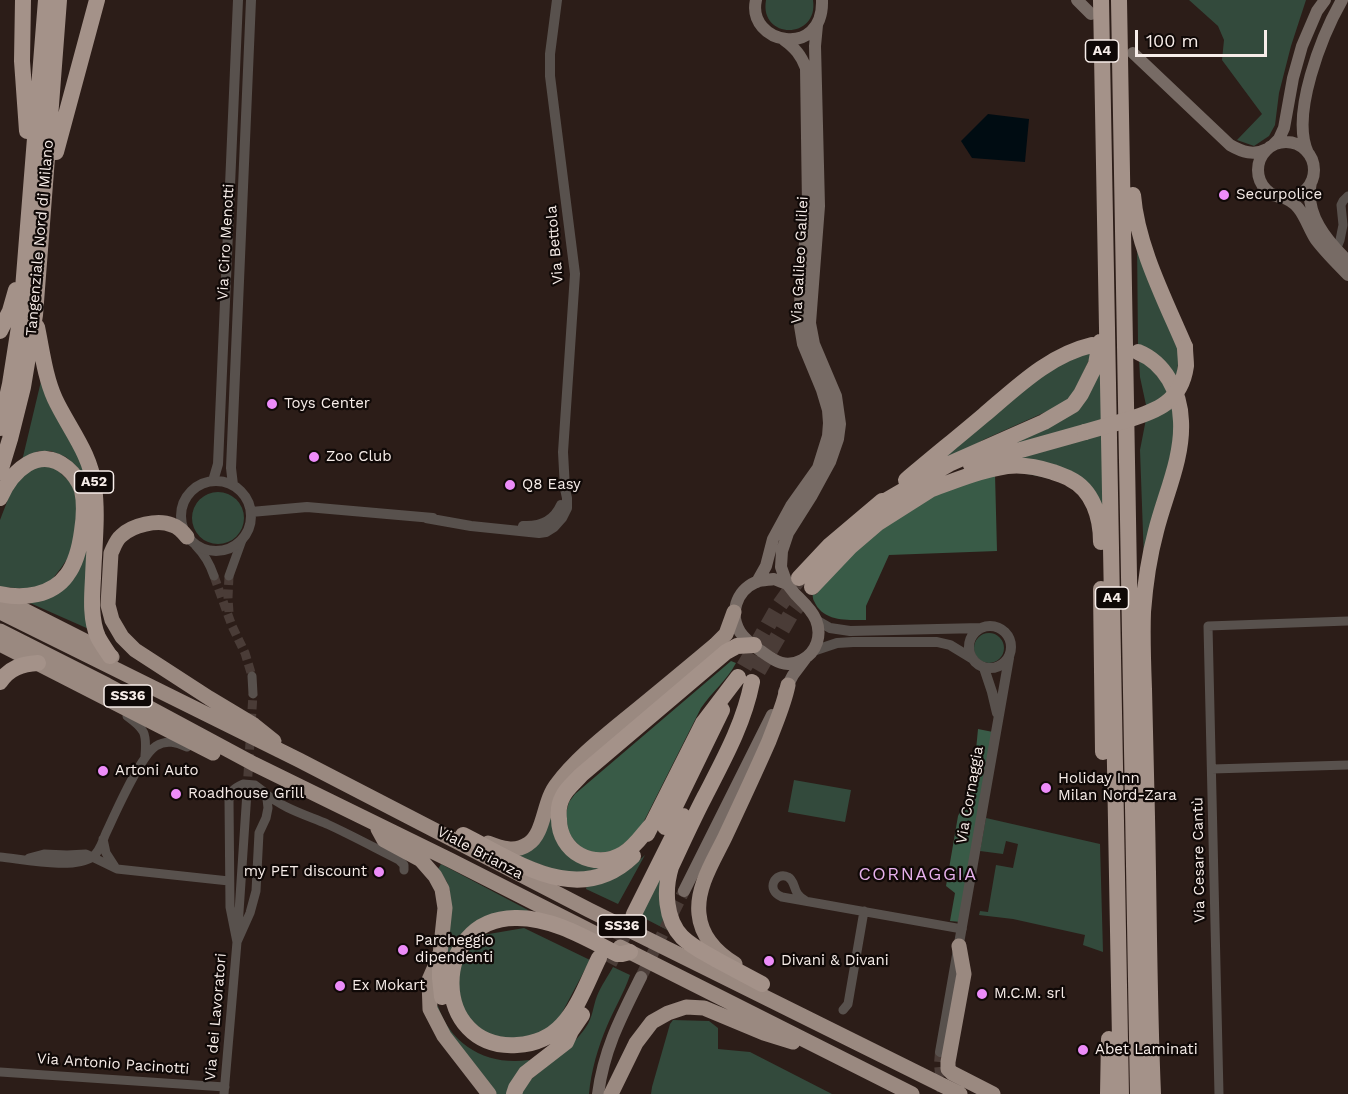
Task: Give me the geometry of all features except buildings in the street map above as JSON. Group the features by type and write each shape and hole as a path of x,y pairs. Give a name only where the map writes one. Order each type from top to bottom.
{"highway":[{"path":"22,0 22,62 31,187"},
{"name":"Tangenziale Nord di Milano","path":"0,428 21,314 46,0"},
{"name":"Tangenziale Nord di Milano","path":"0,472 23,387 35,315 59,0"},
{"name":"A52","path":"43,214 59,135 97,0"},
{"name":"A4","path":"1119,0 1138,1094"},
{"name":"A4","path":"1096,7 1103,102 1121,1094"},
{"path":"875,507 949,464 1044,422 1073,405 1081,394 1096,364 1100,339 1095,140 1103,102"},
{"path":"800,583 850,547 878,523 960,470 985,460 1148,413 1164,405 1173,397 1184,376 1185,347 1143,247 1135,216 1129,144 1121,121"},
{"path":"0,331 10,311 27,242"},
{"name":"A52","path":"35,315 50,387 91,470 95,508 92,594 94,622 98,637 110,656"},
{"path":"800,583 830,545 1028,378 1055,359 1092,345"},
{"path":"1138,352 1156,363 1168,378 1177,398 1181,420 1178,453 1149,561 1143,610 1153,1094"},
{"name":"A52","path":"0,498 12,478 29,463 40,458 50,458 61,463 74,475 82,489 84,512 81,542 67,575 55,586 38,594 16,596 0,594"},
{"path":"932,489 975,473 1009,466 1038,467 1071,479 1083,489 1094,504 1098,515 1101,530 1110,1019 1108,1094"},
{"path":"192,541 178,528 161,523 129,530 120,537 111,553 108,604 112,620 122,637 135,650 254,725 299,760"},
{"path":"0,598 166,685 202,713"},
{"name":"Viale Brianza","path":"0,612 299,760 589,910 960,1094"},
{"path":"463,835 506,849 522,848 529,843 537,835 547,801 561,778 594,746 715,645 726,634 734,612"},
{"name":"Viale Brianza","path":"0,631 108,685 254,764 450,860 910,1093"},
{"path":"0,644 212,753 254,764"},
{"path":"652,824 637,842 623,853 607,859 589,859 578,854 562,836 558,810 562,797 581,775 726,652 737,646 753,645"},
{"path":"0,682 14,668 38,663"},
{"path":"416,820 447,827 535,872 558,879 582,879 616,870 641,847 703,723 748,674"},
{"path":"630,911 733,717 748,674"},
{"path":"748,674 749,698 740,727 671,867 667,896 669,914 675,928 695,948 783,996 829,1029"},
{"path":"762,984 754,976 727,959 709,941 701,924 699,907 706,876 758,768 785,702 784,692"},
{"path":"375,824 384,840 411,854 428,867 442,889 445,908 440,955 442,1001 462,1036 480,1049 501,1055 522,1056 547,1049 571,1031"},
{"path":"514,1094 526,1073 566,1042 582,1016 604,960 563,1024 546,1037 530,1044 508,1046 482,1038 467,1026 456,1010 450,982 453,964 460,948 469,936 494,921 515,918 538,920 589,939 617,954 630,952"},
{"path":"959,946 964,974 948,1069 951,1073 993,1094"},
{"path":"440,955 429,980 430,1009 444,1036 489,1094"},
{"path":"611,1094 636,1043 652,1022 686,1007 704,1008 764,1033 822,1048"}],"main road":[{"name":"Via Galileo Galilei","path":"800,583 781,567 782,551 788,533 830,462 838,439 840,424 836,396 814,344 810,323 819,206 815,46 817,26 823,11 822,0"},
{"path":"1077,0 1096,7"},
{"path":"1258,176 1260,160 1282,133 1299,57 1317,11 1325,0"},
{"path":"1342,0 1329,24 1314,63 1303,119 1303,136 1313,166 1310,196 1314,215 1324,234 1348,261"},
{"name":"Via Galileo Galilei","path":"754,2 761,24 767,31 784,40 797,51 806,68 808,206 800,326 803,345 828,410 829,423 828,436 818,468 791,506 773,539 766,566 757,582"},
{"path":"784,40 794,40 804,36 817,26"},
{"path":"1309,154 1292,142 1282,142 1259,153 1239,150 1230,145 1133,55 1206,134 1252,166 1267,190 1296,205 1316,240 1348,275"},
{"path":"1280,197 1298,195 1312,180"},
{"path":"684,891 784,692 809,655 818,640 816,620 808,608 800,583 774,579 757,582 745,589 739,596 734,612 741,634 777,662 796,663 809,655"},
{"path":"777,662 782,671 784,692"},
{"path":"598,1094 602,1067 609,1044 641,977"}],"street":[{"name":"Via Ciro Menotti","path":"213,481 218,464 238,0"},
{"name":"Via Ciro Menotti","path":"233,485 231,456 251,0"},
{"name":"Via Bettola","path":"251,512 308,507 531,526 539,525 556,515 565,489 563,452 575,274 550,76 550,54 557,0"},
{"path":"1336,250 1341,237 1343,221 1341,205 1348,196"},
{"path":"214,576 205,555 184,531 180,518 184,501 190,491 201,484 213,481 233,485 245,495 251,512 251,521 230,576"},
{"path":"192,541 207,550 219,551 233,547 242,540"},
{"path":"816,620 830,627 850,631 993,626 1005,632 1011,644 1009,658 998,667 990,669 977,664 969,650 970,640 981,628"},
{"name":"Via Cesare Cantù","path":"1219,1094 1208,626 1348,621"},
{"path":"809,655 837,643 936,642 950,645 973,659"},
{"name":"Via Cornaggia","path":"940,1052 1009,658"},
{"name":"Via Cornaggia","path":"984,668 993,692 998,720"},
{"path":"252,676 253,694"},
{"path":"104,697 143,729 146,740 145,756"},
{"path":"0,857 68,863 89,855 102,844 145,756 156,746 170,742 179,743 201,753 212,753"},
{"path":"1212,769 1348,765"},
{"name":"Via dei Lavoratori","path":"237,942 230,907 229,880 229,800 235,787 243,784 255,785 273,799 290,808 399,860 404,865 404,870"},
{"name":"Via dei Lavoratori","path":"237,942 250,914 256,891 259,832 266,818 267,800 263,791"},
{"name":"Via dei Lavoratori","path":"224,1090 247,792"},
{"path":"266,818 273,813 276,807 290,808"},
{"path":"103,839 106,853 117,869"},
{"path":"89,855 117,869 229,880"},
{"path":"806,901 962,929"},
{"path":"843,1010 848,1004 864,911"},
{"name":"Via Antonio Pacinotti","path":"0,1072 224,1090"}],"green space":[{"path":"766,0 813,0 812,13 807,22 799,28 789,30 779,28 771,22 766,13"},
{"path":"1189,0 1306,0 1279,93 1275,125 1269,136 1254,146 1237,140 1262,114 1222,60 1224,40 1218,26"},
{"path":"1137,240 1180,346 1176,382 1138,344"},
{"path":"1093,351 1074,393 1061,405 985,439 915,478 1056,364"},
{"path":"1139,359 1147,363 1169,391 1177,436 1144,561 1140,450 1146,419 1146,405"},
{"path":"1102,369 1104,517 1087,486 962,461 1035,431"},
{"path":"42,377 80,458 88,488 78,468 66,457 51,451 38,451 22,461"},
{"path":"51,464 74,486 78,510 73,550 50,582 32,589 0,587 0,520 10,494 18,480 36,465"},
{"path":"995,474 997,551 889,555 866,606 866,620 836,618 823,613 818,608 813,600 812,587 854,550 932,489"},
{"path":"213,492 223,492 237,499 244,518 237,537 223,544 213,544 203,540 196,533 192,523 192,513 196,503 203,496"},
{"path":"88,543 91,630 30,603"},
{"path":"989,633 995,634 1003,642 1003,654 995,662 989,663 983,662 975,654 974,648 975,642 983,634"},
{"path":"731,661 736,663 701,708 639,831 615,851 597,853 582,848 569,834 566,813 569,802 575,794"},
{"path":"978,729 993,732 961,922 950,921 955,893 946,886 958,816 967,798"},
{"path":"794,780 851,790 845,822 788,812"},
{"path":"556,800 610,867 569,875 517,856"},
{"path":"986,818 1100,844 1103,952 1083,945 1085,935 1013,919 979,915 980,911 988,912 996,865 1013,868 1018,844 1006,841 1003,854 980,851"},
{"path":"645,855 618,904 586,889 587,885 630,869"},
{"path":"441,864 528,910 526,914 484,919 446,983 450,891 438,869"},
{"path":"663,871 669,931 640,916"},
{"path":"524,928 590,960 556,1024 526,1040 487,1035 461,1011 456,976 477,936"},
{"path":"613,967 630,975 601,1042 593,1068 589,1094 518,1094 521,1088 564,1051 586,1027 599,992"},
{"path":"438,1006 452,1032 473,1050 499,1060 529,1060 530,1063 508,1094 496,1094 452,1037 435,1007"},
{"path":"673,1020 709,1021 718,1028 718,1049 750,1052 832,1094 651,1094"}],"shaded area":[{"path":"988,114 1029,119 1025,162 972,158 961,141"}],"tunnel":[{"path":"214,576 252,676"},
{"path":"229,576 229,612"},
{"path":"744,667 779,606 799,578"},
{"path":"758,671 791,614 812,587"},
{"path":"247,790 253,694"},
{"path":"641,977 684,891"},
{"path":"609,963 633,916"},
{"path":"940,1052 942,1094"}],"place":[{"name":"Securpolice","path":"1224,195"},
{"name":"Toys Center","path":"272,404"},
{"name":"Zoo Club","path":"314,457"},
{"name":"Q8 Easy","path":"510,485"},
{"name":"Artoni Auto","path":"103,771"},
{"name":"Holiday Inn Milan Nord-Zara","path":"1046,788"},
{"name":"Roadhouse Grill","path":"176,794"},
{"name":"my PET discount","path":"379,872"},
{"name":"Parcheggio dipendenti","path":"403,950"},
{"name":"Divani & Divani","path":"769,961"},
{"name":"Ex Mokart","path":"340,986"},
{"name":"M.C.M. srl","path":"982,994"},
{"name":"Abet Laminati","path":"1083,1050"}],"district":[{"name":"CORNAGGIA","path":"918,875"}]}
